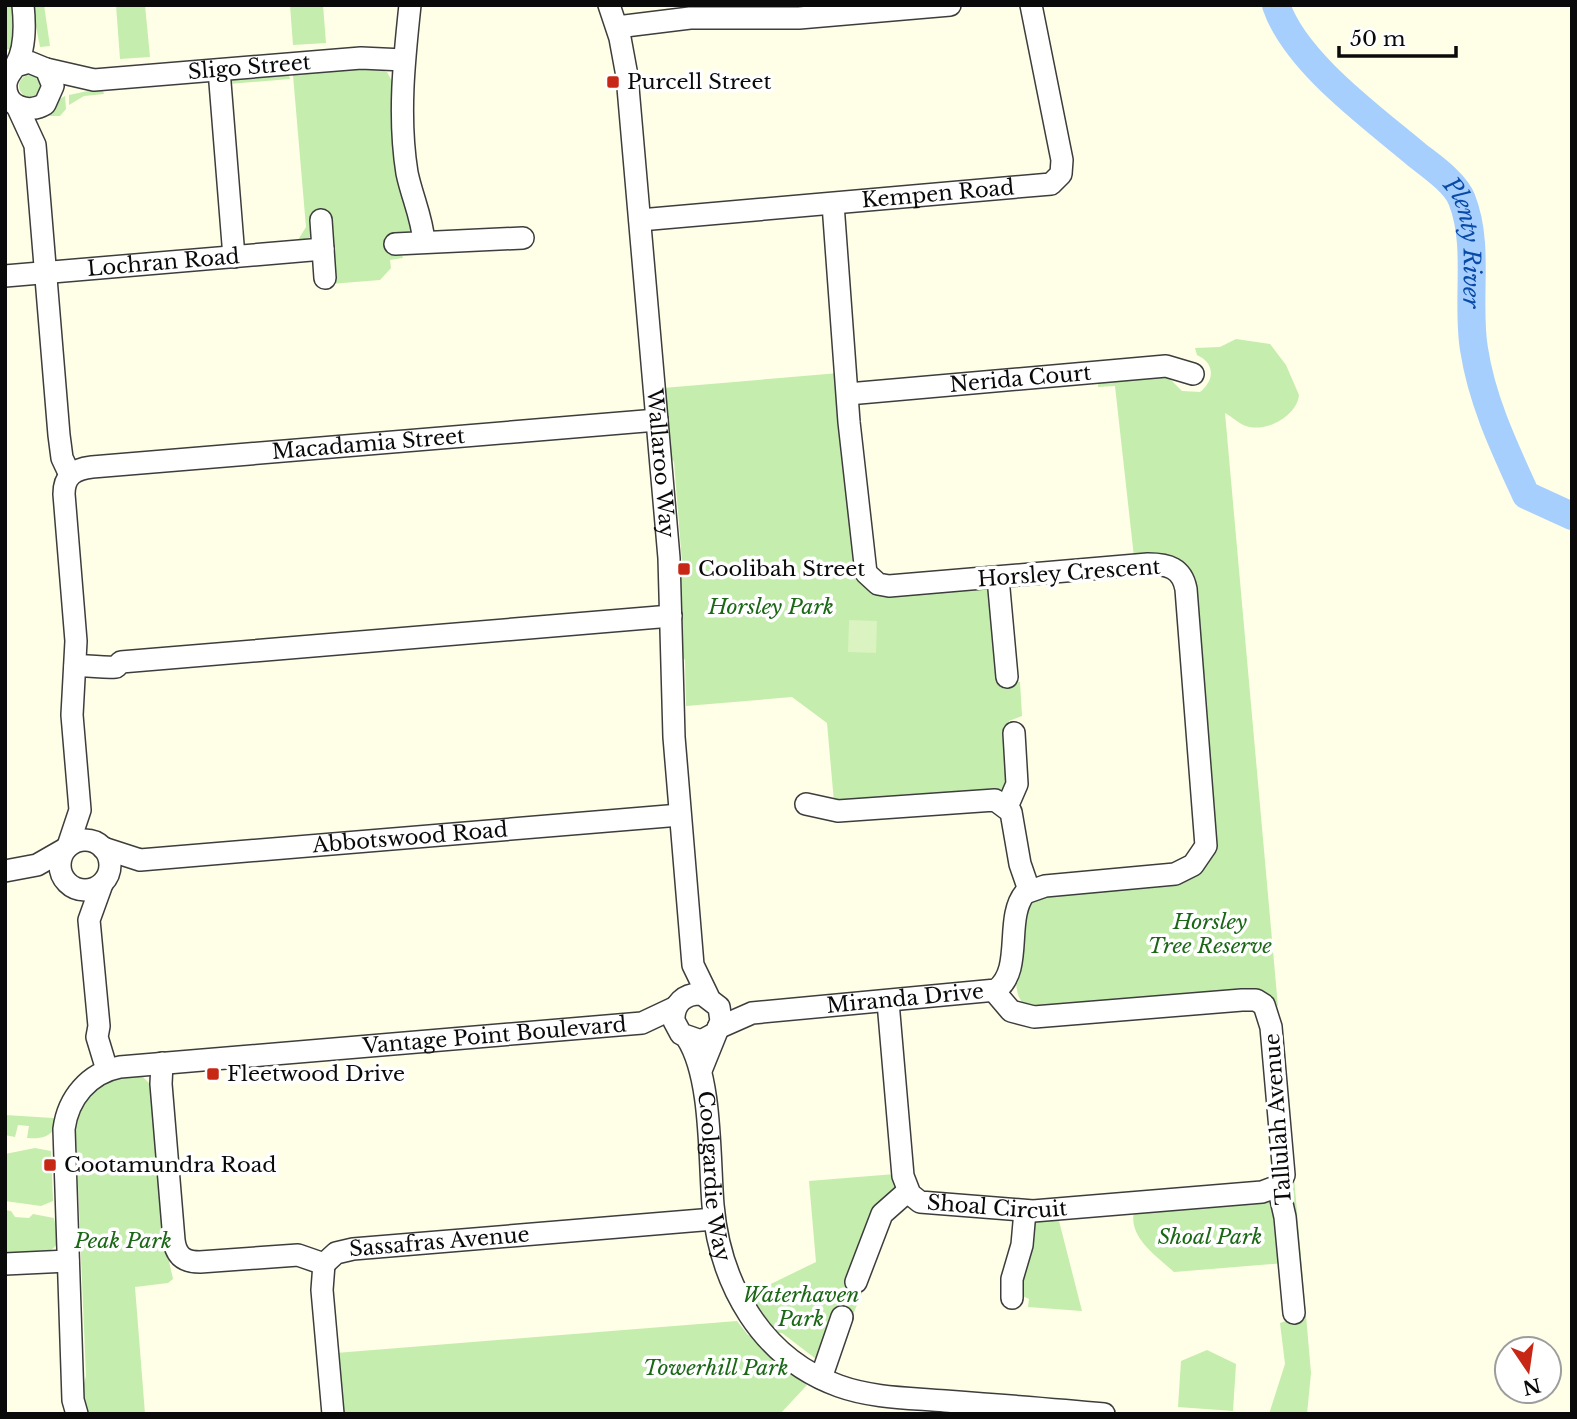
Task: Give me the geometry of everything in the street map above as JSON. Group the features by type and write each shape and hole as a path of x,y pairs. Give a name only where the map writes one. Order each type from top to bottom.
{"street":[{"path":"23,5 25,29 53,80 35,145 59,435 62,458 74,472 64,494 75,622 82,665 72,715 80,810 59,866 89,920 99,1026 97,1037 112,1069 78,1093 65,1121 73,1409"},
{"path":"410,5 402,101 406,165 420,210 424,242"},
{"name":"Wallaroo Way","path":"609,5 617,27 627,76 640,220 671,616 674,725 693,965 711,998"},
{"path":"617,27 690,18 799,18 950,5"},
{"name":"Kempen Road","path":"640,220 1046,185 1058,178 1062,159 1031,5"},
{"path":"25,29 6,83 11,102 35,145"},
{"name":"Sligo Street","path":"44,67 94,80 361,58 404,60"},
{"path":"11,70 29,62 44,67"},
{"path":"219,70 234,257"},
{"name":"Sligo Street","path":"47,101 94,80"},
{"path":"11,102 33,109 47,101"},
{"name":"Horsley Crescent","path":"833,204 862,562 869,578 878,584 889,586 1160,564 1177,570 1186,589 1207,827 1203,853 1188,869 1175,874 1029,890"},
{"path":"321,220 325,278"},
{"path":"395,244 452,239 462,242 523,238"},
{"name":"Lochran Road","path":"5,276 323,249"},
{"name":"Nerida Court","path":"848,394 1166,366 1193,374"},
{"name":"Macadamia Street","path":"74,472 657,420"},
{"path":"998,578 1007,677"},
{"path":"82,665 96,669 116,667 121,662 671,616"},
{"path":"1007,807 1017,784 1014,733"},
{"path":"806,804 838,811 987,799 1007,807 1014,818 1020,864 1029,890"},
{"path":"80,810 110,862 89,920"},
{"name":"Abbotswood Road","path":"100,845 140,860 680,816"},
{"path":"14,870 82,840 100,845"},
{"name":"Abbotswood Road","path":"103,882 140,860"},
{"path":"14,870 87,890 103,882"},
{"name":"Miranda Drive","path":"716,1031 752,1013 888,1002 998,989 1008,972 1020,901 1029,890"},
{"name":"Wallaroo Way","path":"679,1003 693,965"},
{"name":"Tallulah Avenue","path":"998,989 1011,1011 1042,1017 1242,1000 1261,1002 1269,1013 1271,1027 1284,1175 1278,1186 1284,1212 1294,1314"},
{"path":"695,994 711,998 721,1014 716,1031 701,1041 684,1036 674,1021 679,1003 695,994"},
{"name":"Miranda Drive","path":"711,998 752,1013"},
{"name":"Shoal Circuit","path":"888,1002 902,1166 908,1191 914,1199 926,1203 1025,1211 1262,1192 1278,1186"},
{"name":"Vantage Point Boulevard","path":"642,1023 679,1003"},
{"name":"Vantage Point Boulevard","path":"112,1069 159,1070 642,1023 684,1036"},
{"name":"Coolgardie Way","path":"702,1068 716,1031"},
{"name":"Coolgardie Way","path":"684,1036 702,1068 715,1219 723,1264 741,1304 776,1345 821,1378 875,1395 1023,1411 1104,1414"},
{"name":"Sassafras Avenue","path":"159,1070 174,1240 180,1257 200,1262 298,1255 324,1264 336,1253 353,1249 715,1219"},
{"path":"856,1282 882,1214 908,1191"},
{"path":"1012,1298 1012,1279 1022,1245 1025,1211"},
{"path":"5,1264 68,1261"},
{"path":"324,1264 322,1290 333,1414"},
{"path":"821,1378 842,1317"}],"green space":[{"path":"44,5 50,46 40,47 32,6"},
{"path":"116,5 145,5 150,57 120,59"},
{"path":"290,5 323,5 326,43 293,45"},
{"path":"5,7 14,7 14,48 5,50"},
{"path":"368,66 387,72 393,83 412,229 406,234 401,252 403,258 390,260 391,268 380,280 330,284 312,236 300,243 298,240 306,227 293,75 294,72"},
{"path":"288,73 290,79 228,84 229,78"},
{"path":"26,75 34,75 41,82 41,90 34,97 26,97 19,90 19,82"},
{"path":"102,88 104,94 84,96 69,105 69,95"},
{"path":"65,96 66,109 60,116 47,116 58,100"},
{"name":"Horsley Tree Reserve","path":"1236,339 1270,344 1286,365 1299,395 1288,415 1273,424 1257,428 1240,423 1225,413 1278,1007 1271,995 1257,990 1043,1008 1028,1006 1020,999 1017,989 1017,961 1026,910 1038,896 1198,872 1195,590 1134,557 1115,386 1098,387 1098,380 1160,375 1169,378 1182,391 1200,392 1208,382 1211,372 1207,362 1197,355 1195,348 1220,347"},
{"name":"Horsley Park","path":"839,373 853,555 858,576 992,586 1014,682 1020,682 1022,716 1009,721 1005,794 834,802 827,723 792,697 686,706 685,660 680,653 679,582 683,574 674,462 668,452 663,388"},
{"path":"849,620 877,621 876,653 848,652"},
{"name":"Peak Park","path":"133,1074 142,1076 151,1085 166,1248 173,1279 168,1283 135,1287 145,1414 83,1414 82,1391 86,1376 74,1123 84,1100 95,1088 108,1080"},
{"path":"5,1115 57,1120 53,1131 46,1136 27,1138 29,1126 18,1125 15,1137 5,1135"},
{"path":"35,1148 51,1151 53,1201 41,1206 5,1201 5,1154"},
{"name":"Waterhaven Park","path":"895,1174 898,1191 857,1292 862,1293 849,1324 820,1362 782,1333 776,1333 750,1294 816,1262 809,1181"},
{"path":"1294,1177 1311,1373 1307,1414 1269,1414 1285,1364 1280,1323 1294,1318 1304,1319 1290,1192"},
{"name":"Shoal Park","path":"1274,1200 1285,1263 1174,1272 1145,1246 1133,1221 1134,1211"},
{"path":"5,1210 11,1211 15,1217 29,1218 33,1214 54,1218 58,1233 53,1249 39,1254 5,1255"},
{"path":"1058,1217 1082,1311 1028,1307 1029,1299 1018,1294 1031,1219"},
{"name":"Towerhill Park","path":"737,1321 748,1335 755,1337 763,1351 807,1385 780,1414 342,1414 336,1353"},
{"path":"1207,1350 1236,1364 1233,1411 1178,1407 1181,1361"}],"waterway":[{"name":"Plenty River","path":"1276,5 1286,26 1317,67 1358,106 1442,175 1459,194 1467,218 1472,255 1471,312 1474,349 1488,405 1526,495 1572,516"}],"place":[{"name":"Purcell Street","path":"613,82"},
{"name":"Coolibah Street","path":"684,569"},
{"name":"Fleetwood Drive","path":"213,1074"},
{"name":"Cootamundra Road","path":"50,1165"}]}
